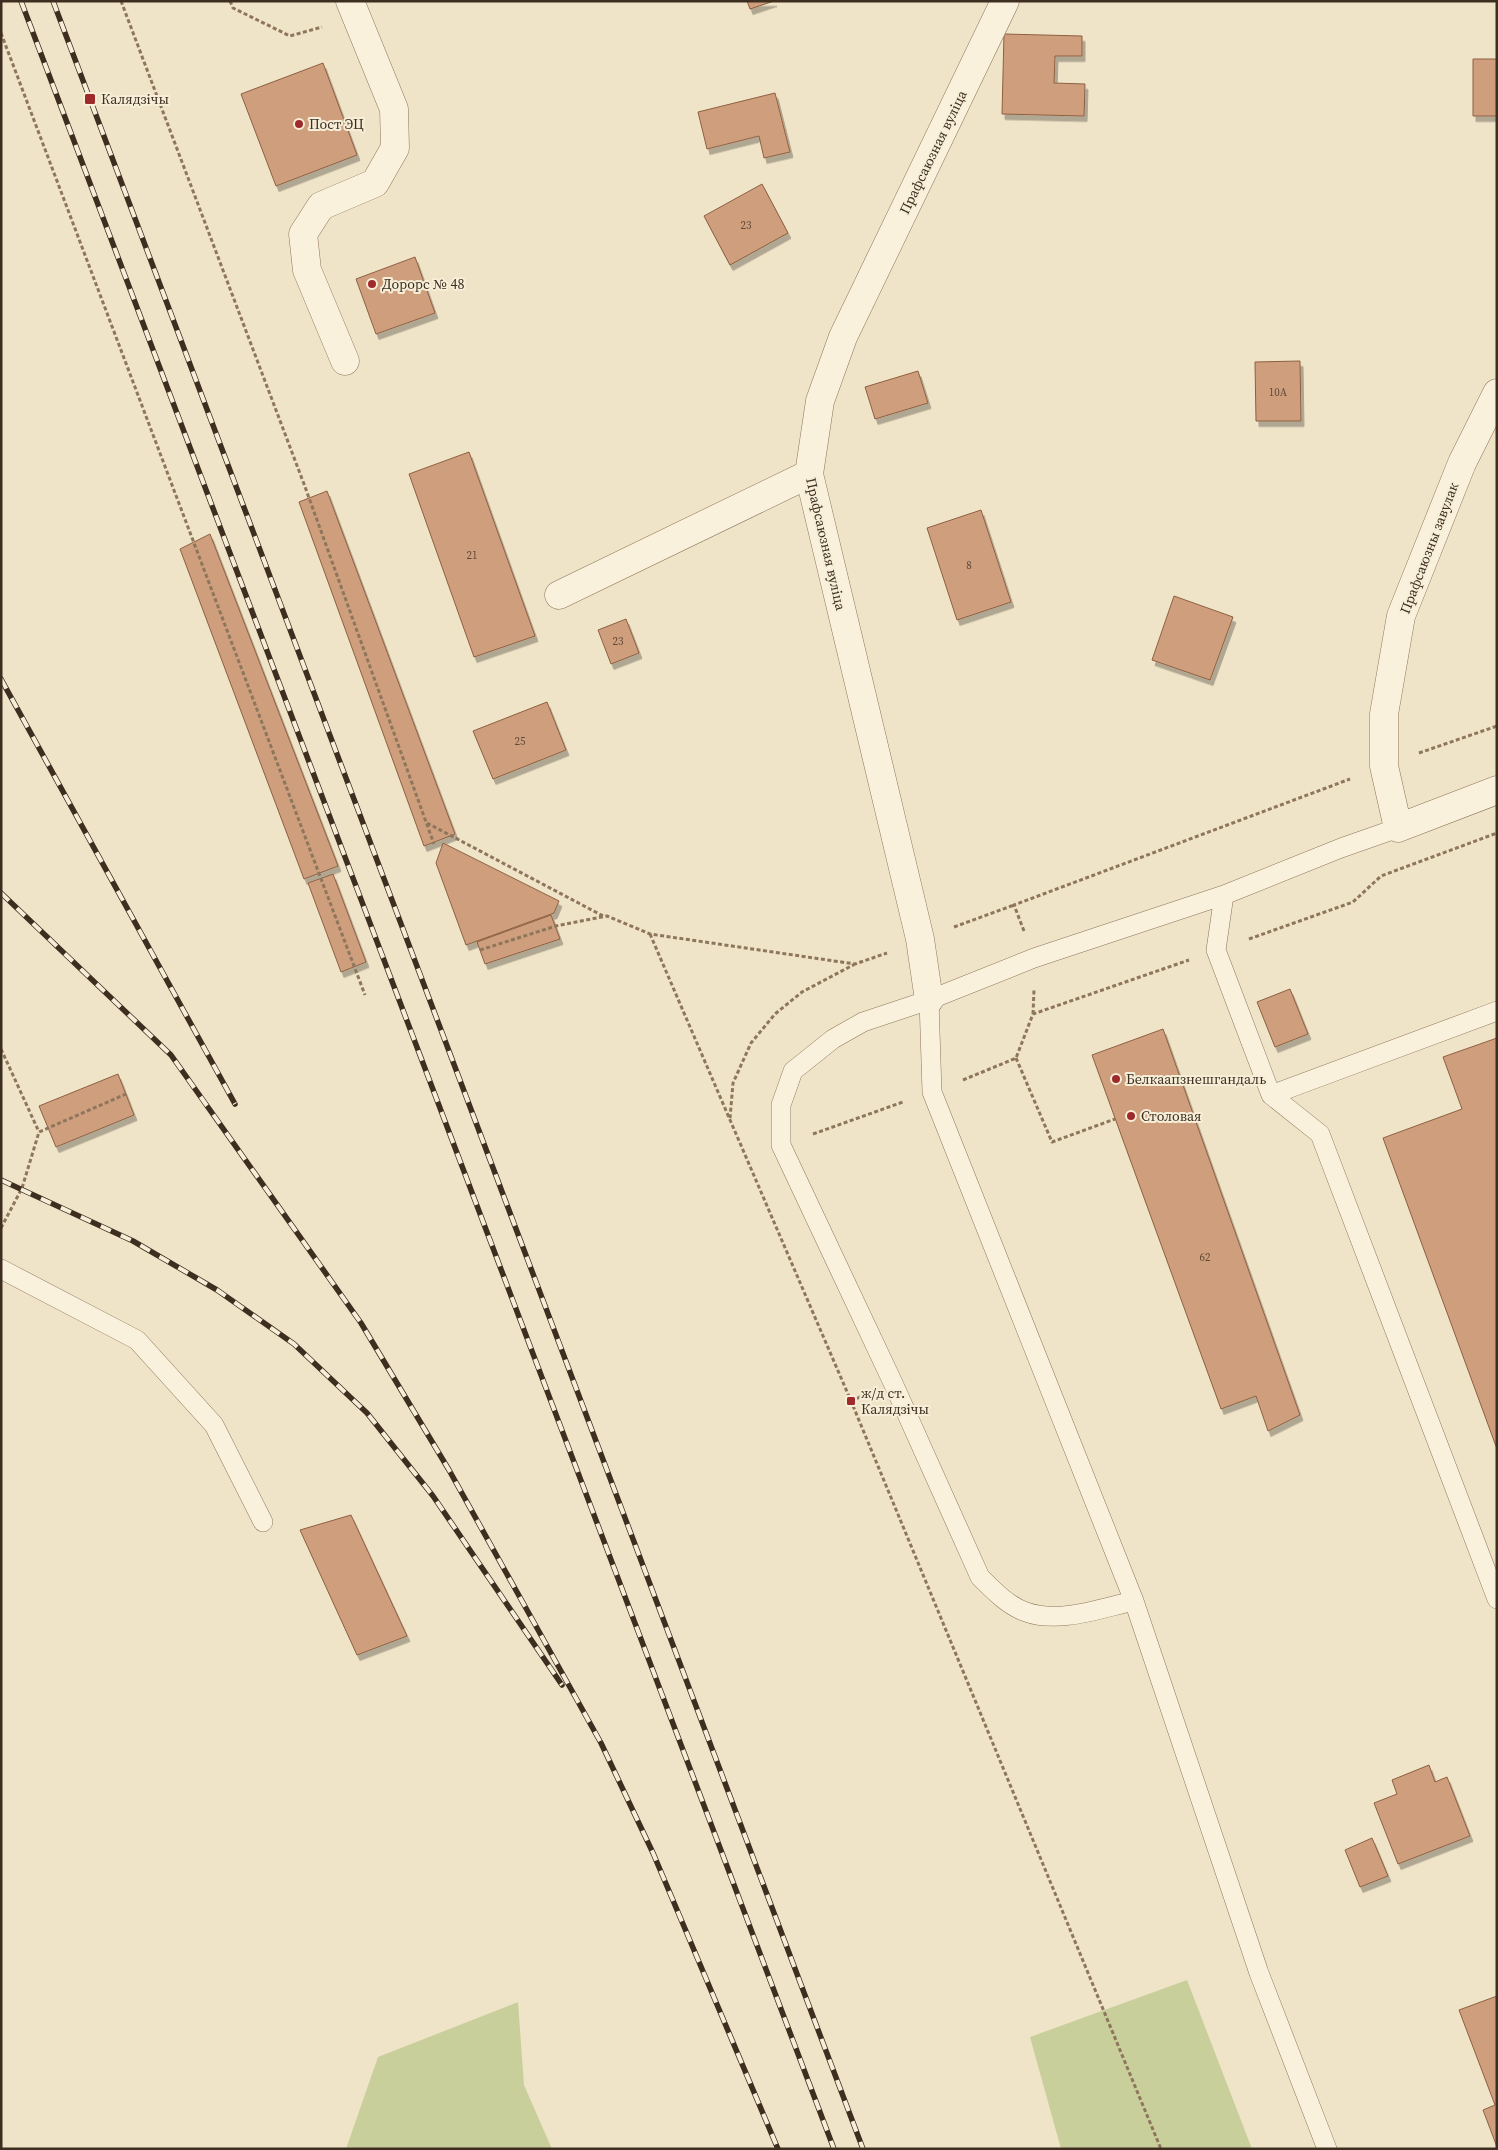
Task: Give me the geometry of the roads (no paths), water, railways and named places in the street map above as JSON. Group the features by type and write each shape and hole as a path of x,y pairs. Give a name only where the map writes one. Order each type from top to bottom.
{"street":[{"name":"Прафсаюзная вуліца","path":"929,1000 920,939 809,474 820,401 843,337 1005,1"},
{"path":"345,361 307,270 303,234 321,206 375,183 395,148 394,109 352,9"},
{"name":"Прафсаюзны завулак","path":"1398,828 1384,766 1384,714 1401,616 1462,463 1497,393"},
{"path":"559,595 809,474"},
{"path":"1398,828 1497,790"}],"lane":[{"path":"1134,1602 1055,1616 1026,1612 1000,1597 980,1577 894,1382 781,1145 781,1106 793,1071 833,1039 863,1022 929,1000 1034,958 1224,895 1341,848 1398,828"},
{"path":"1224,895 1216,950 1271,1095 1320,1134 1497,1599"},
{"path":"929,1000 932,1092 1134,1602 1259,1973 1326,2149"},
{"path":"1271,1095 1497,1011"},
{"path":"1,1269 137,1340 214,1425 263,1522"}],"railway":[{"path":"21,1 834,2149"},
{"path":"53,1 863,2149"},
{"path":"1,679 235,1104"},
{"path":"1,893 171,1055 361,1323 449,1470 601,1743 653,1853 778,2149"},
{"path":"1,1180 133,1241 217,1290 294,1344 367,1413 433,1496 562,1685"}],"place":[{"name":"Калядзічы","path":"90,99"},
{"name":"Пост ЭЦ","path":"299,124"},
{"name":"Дорорс № 48","path":"372,284"},
{"name":"Белкаапзнешгандаль","path":"1116,1079"},
{"name":"Столовая","path":"1131,1116"},
{"name":"ж/д ст. Калядзічы","path":"851,1401"}]}
